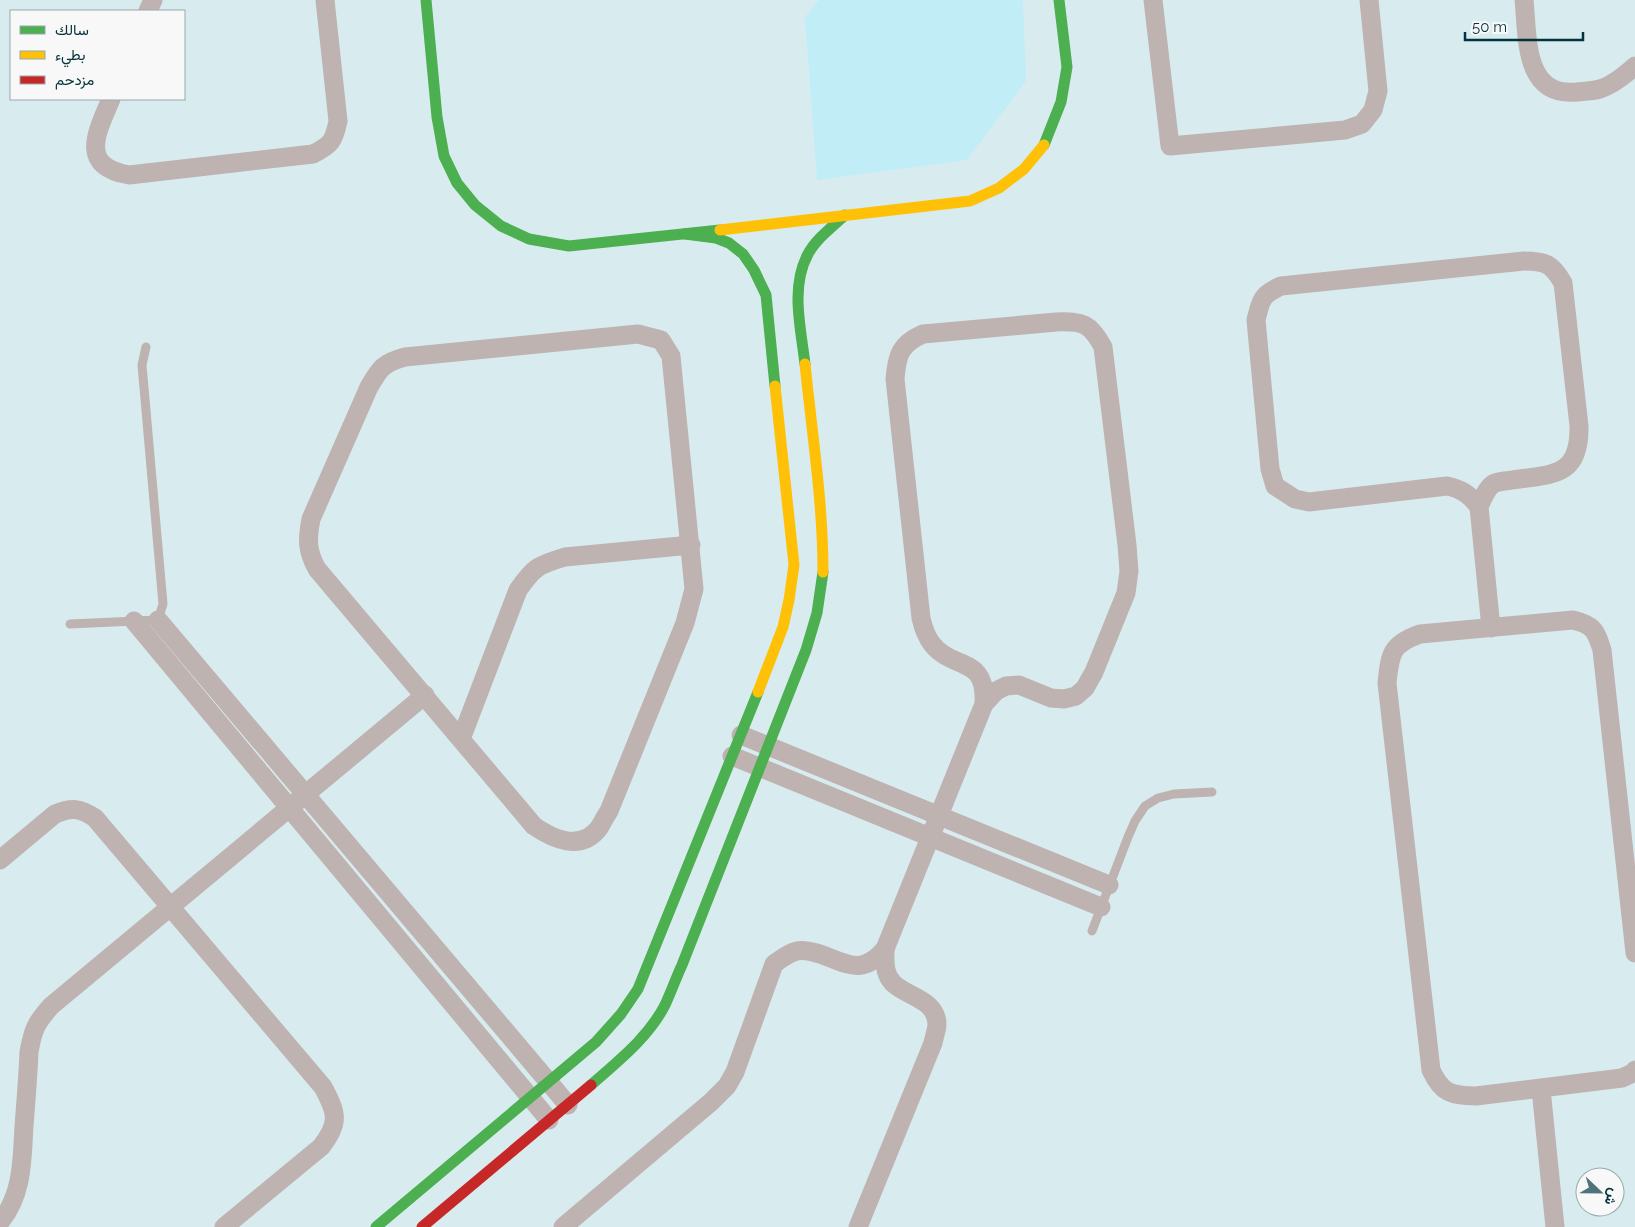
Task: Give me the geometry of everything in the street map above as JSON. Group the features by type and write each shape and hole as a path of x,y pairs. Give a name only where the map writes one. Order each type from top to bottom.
{"street":[{"path":"111,100 98,128 95,144 96,154 102,163 109,170 116,173 129,175 313,154 326,148 335,138 338,122 325,0"},
{"path":"426,0 437,117 444,156 457,183 475,205 501,226 529,239 569,246 970,200 999,188 1024,169 1046,143 1061,102 1067,67 1059,0"},
{"path":"1153,0 1170,146 1345,130 1362,124 1373,110 1378,91 1369,0"},
{"path":"1524,0 1530,57 1538,78 1548,88 1565,93 1600,89 1619,79 1635,66"},
{"path":"422,1227 628,1053 646,1032 664,1006 682,966 806,650 817,613 823,580 823,546 799,314 798,284 808,254 822,236 845,215"},
{"path":"376,1227 596,1042 638,989 785,622 792,589 794,564 766,295 749,261 739,250 721,240 685,234"},
{"path":"1479,507 1471,497 1459,488 1447,486 1309,502 1295,499 1275,486 1270,469 1256,320 1262,298 1269,291 1281,286 1524,261 1539,261 1546,263 1556,270 1563,283 1580,442 1574,457 1566,468 1555,474 1493,484 1484,495 1479,507 1491,628"},
{"path":"564,1227 711,1102 727,1086 735,1072 774,964 785,956 797,951 807,950 854,966 866,966 885,949 984,704 985,690 975,669 942,653 932,644 924,631 895,379 901,350 910,339 923,334 1056,322 1083,324 1095,332 1103,347 1127,545 1129,571 1126,593 1094,672 1085,688 1076,696 1064,699 1051,698 1019,685 1006,686 996,691 984,704"},
{"path":"638,334 661,340 671,356 691,545 694,589 686,623 609,811 598,830 587,838 573,842 547,835 534,826 317,569 310,557 308,534 311,519 369,387 378,371 389,362 405,357 638,334"},
{"path":"461,739 518,590 531,572 546,563 565,558 691,545"},
{"path":"158,620 568,1105"},
{"path":"1635,953 1602,650 1596,632 1586,623 1573,620 1420,634 1405,640 1396,648 1391,658 1387,683 1431,1070 1436,1082 1444,1090 1456,1096 1476,1096 1622,1078 1634,1073 1635,1070"},
{"path":"134,621 549,1120"},
{"path":"0,1222 14,1201 20,1179 32,1033 51,1006 425,695"},
{"path":"740,736 1110,885"},
{"path":"732,756 1101,907"},
{"path":"0,860 55,814 65,810 83,811 95,818 323,1087 332,1104 335,1119 332,1133 321,1147 224,1227"},
{"path":"858,1227 933,1043 937,1023 932,1009 919,998 896,987 887,974 885,949"},
{"path":"1541,1088 1555,1227"}],"lane":[{"path":"70,624 158,620 163,604 142,365 146,347"},
{"path":"1092,931 1132,829 1145,806 1158,798 1174,794 1212,792"}],"shaded area":[{"path":"819,0 1023,0 1026,81 967,160 817,180 805,17"}],"traffic: fast":[{"path":"426,0 437,117 444,156 457,183 475,205 501,226 529,239 569,246 720,230"},
{"path":"1044,145 1061,102 1067,67 1059,0"},
{"path":"805,364 799,323 799,280 808,254 815,243 845,215"},
{"path":"685,234 716,238 729,243 743,254 754,270 766,295 775,386"},
{"path":"591,1085 622,1058 641,1038 665,1005 806,650 817,613 823,572"},
{"path":"376,1227 596,1042 621,1014 638,989 758,692"}],"traffic: slow":[{"path":"720,230 970,201 999,188 1024,169 1044,145"},
{"path":"805,364 819,494 823,572"},
{"path":"758,692 783,627 794,565 775,386"}],"traffic: jam":[{"path":"422,1227 591,1085"}]}
